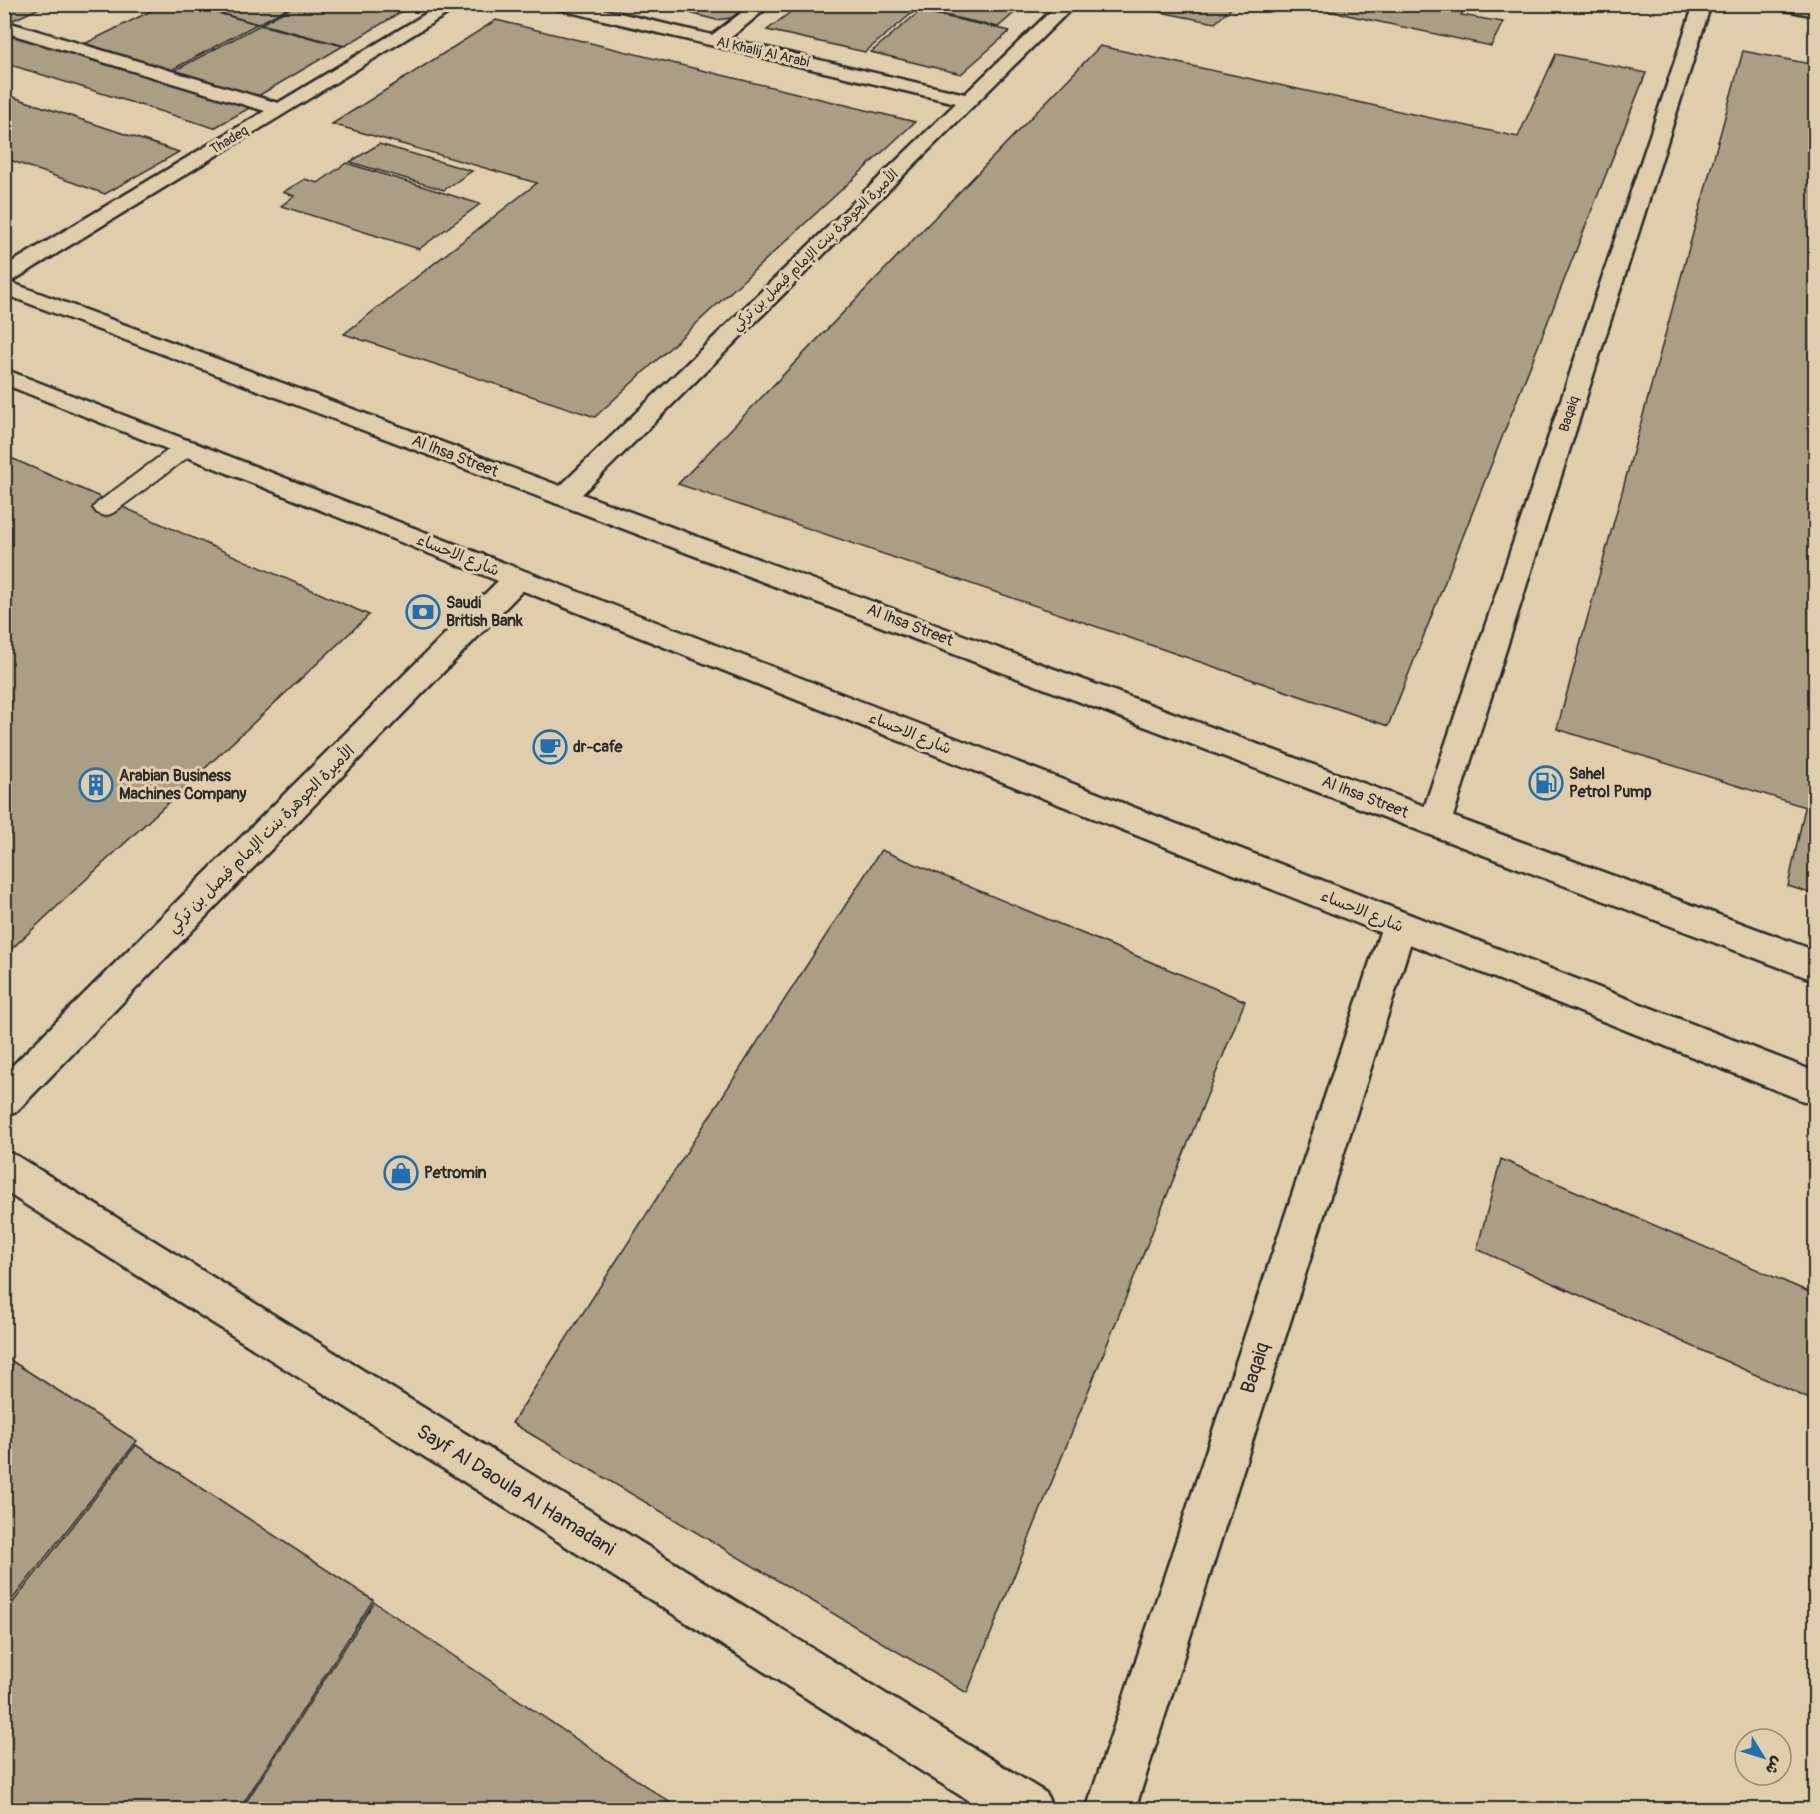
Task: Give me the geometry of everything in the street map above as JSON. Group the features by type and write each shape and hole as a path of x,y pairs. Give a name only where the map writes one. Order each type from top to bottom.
{"street":[{"name":"Thadeq","path":"4,276 455,4"},
{"name":"Al Khalij Al Arabi","path":"557,4 968,100"},
{"path":"715,41 764,4"},
{"name":"الأميرة الجوهرة بنت الإمام فيصل بن تركي","path":"564,497 1068,4"},
{"name":"Baqaiq","path":"1435,823 1704,4"},
{"path":"1781,4 1815,10"},
{"path":"4,26 279,109"},
{"name":"Al Ihsa Street","path":"4,286 1815,966"},
{"name":"شارع الاحساء","path":"4,376 1815,1089"},
{"name":"الأميرة الجوهرة بنت الإمام فيصل بن تركي","path":"4,1099 517,579"},
{"name":"Baqaiq","path":"1110,1809 1399,926"},
{"name":"Sayf Al Daoula Al Hamadani","path":"4,1169 1029,1809"}],"lane":[{"path":"105,508 187,447"}],"building":[{"path":"4,4 48,4 7,23 4,22"},
{"path":"165,4 186,4 257,24 166,73 76,48"},
{"path":"189,4 295,4 258,24"},
{"path":"298,4 405,4 411,6 345,46 261,24"},
{"path":"656,4 749,4 731,18 716,20"},
{"path":"801,4 891,4 916,10 865,52 767,30"},
{"path":"928,4 1002,4 1020,8 998,27 921,10"},
{"path":"1149,4 1236,4 1215,23 1145,9"},
{"path":"1312,4 1467,4 1461,15 1503,22 1491,46 1310,7"},
{"path":"920,11 1010,31 961,74 871,52"},
{"path":"496,20 915,122 595,417 344,334 537,183 332,124"},
{"path":"260,25 343,46 253,99 168,74"},
{"path":"4,29 253,106 214,128 4,63"},
{"path":"1100,46 1518,137 1556,54 1646,73 1388,726 678,484"},
{"path":"1743,51 1816,65 1816,895 1788,886 1805,807 1557,729"},
{"path":"4,94 179,152 105,194 4,158"},
{"path":"379,144 472,171 444,190 350,162"},
{"path":"346,163 480,204 419,249 281,206 294,196 283,192 305,179 318,183"},
{"name":"Arabian Business Machines Company","path":"4,455 369,615 4,956"},
{"path":"881,850 1245,1001 967,1693 512,1423"},
{"path":"1501,1159 1816,1295 1816,1402 1477,1249"},
{"path":"4,1356 137,1441 4,1610"},
{"path":"136,1445 373,1600 239,1810 4,1810 4,1614"},
{"path":"374,1602 681,1810 241,1810"}],"place":[{"name":"Saudi British Bank","path":"423,612"},
{"name":"dr-cafe","path":"550,747"},
{"name":"Sahel Petrol Pump","path":"1546,783"},
{"name":"Arabian Business Machines Company","path":"96,785"},
{"name":"Petromin","path":"401,1173"}]}
